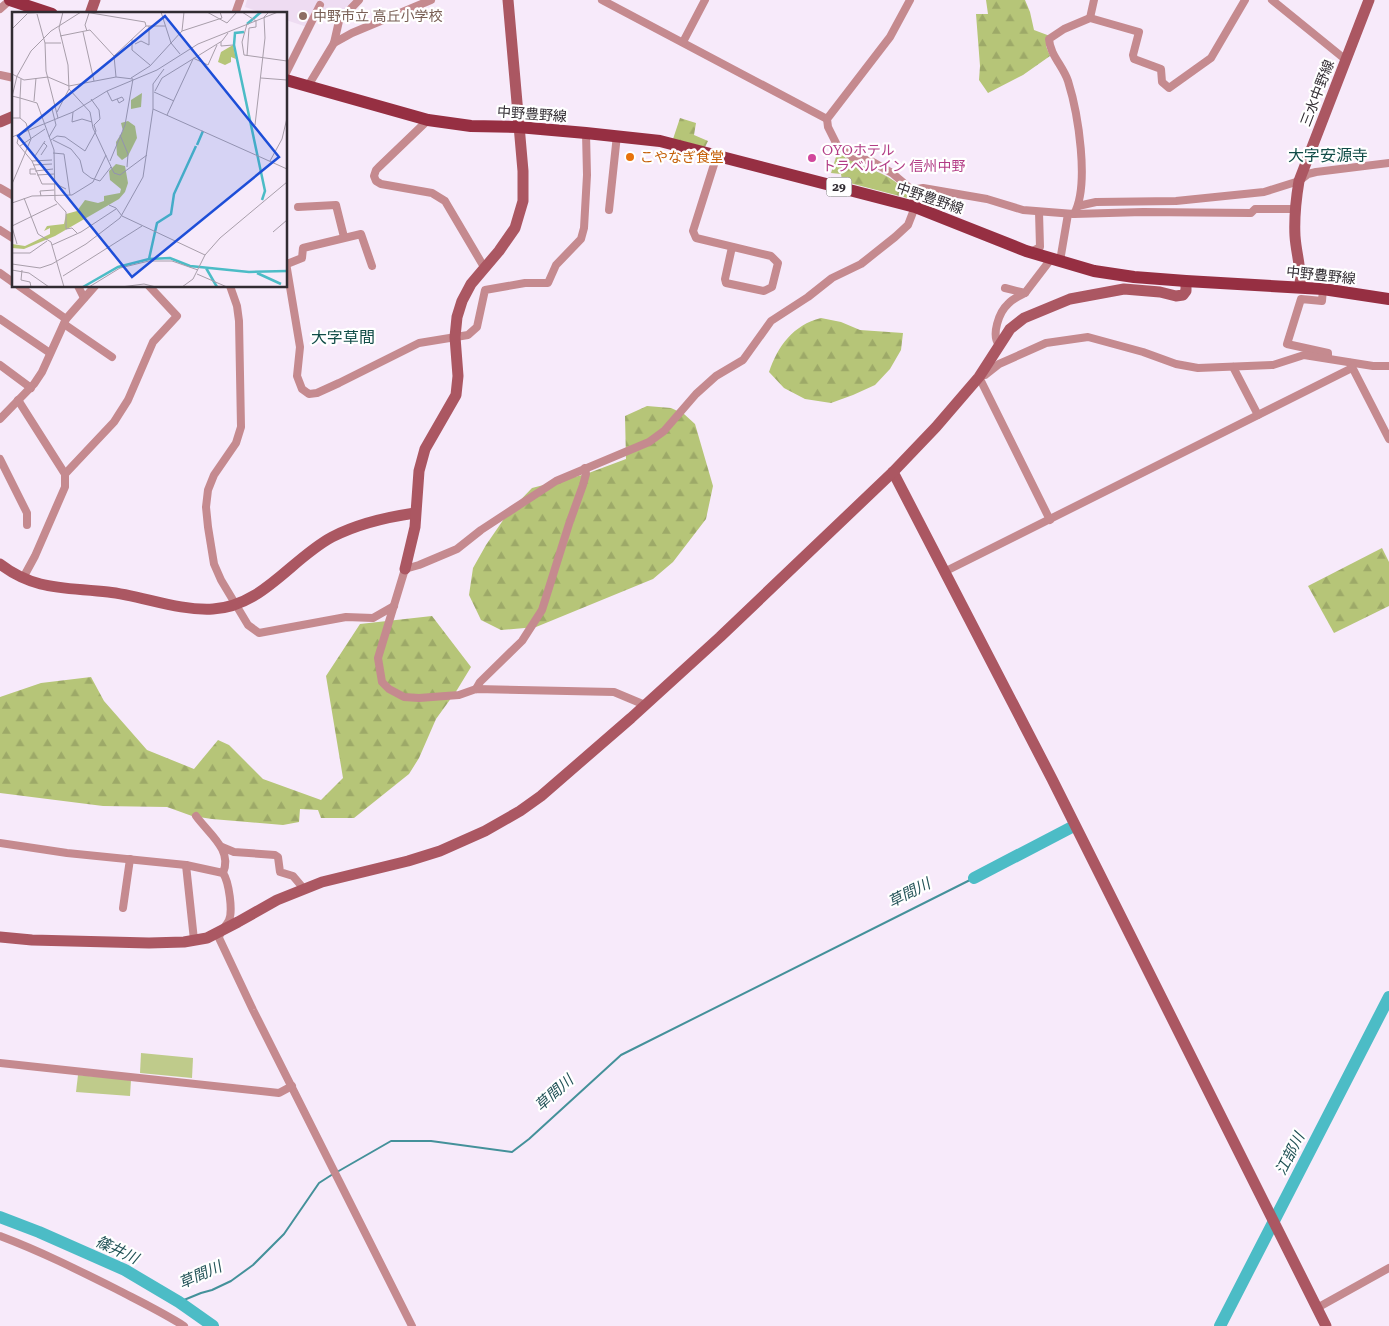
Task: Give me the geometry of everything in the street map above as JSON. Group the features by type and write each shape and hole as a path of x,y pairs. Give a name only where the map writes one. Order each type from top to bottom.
{"main road":[{"path":"10,0 31,3 48,12"},
{"name":"中野豊野線","path":"288,81 428,120 471,126 518,127 617,136 660,142 717,155 915,207 1030,252 1102,272 1134,277 1322,289 1389,299"}],"street":[{"path":"0,9 10,0"},
{"path":"91,12 95,0"},
{"path":"236,12 240,0"},
{"path":"308,86 334,43 339,21 359,0"},
{"path":"334,43 352,33 431,0"},
{"path":"508,0 523,171 523,201 515,228 499,251 471,284 462,301 457,318 455,337 458,376 456,395 426,449 419,471 415,527 405,569 378,658 381,678 385,685 394,693 404,697 419,698 459,695 476,689 614,692 646,705"},
{"path":"602,0 827,119"},
{"path":"683,42 705,0"},
{"path":"405,569 457,549 556,481 649,442 664,432 696,394 716,376 743,360 771,321 808,297 832,278 861,264 908,225 915,207 912,190 892,173 871,161 852,157 836,145 828,127 827,119 890,37 910,0"},
{"path":"1090,18 1094,0"},
{"path":"999,345 996,342 996,330 1001,313 1008,303 1024,293 1055,260 1071,214 1078,206 1082,156 1073,102 1067,79 1050,47 1049,39 1064,29 1090,18 1139,32 1133,55 1134,59 1161,69 1162,82 1169,88 1211,58 1245,0"},
{"path":"1272,0 1346,60"},
{"name":"三水中野線","path":"1300,287 1301,277 1295,236 1295,210 1299,181 1369,0"},
{"path":"288,69 320,5"},
{"path":"0,122 12,117"},
{"path":"428,120 379,166 374,176 376,181 381,184 432,193 445,201 484,267"},
{"path":"288,270 300,347 297,376 302,389 308,394 317,393 339,384 419,343 468,335 477,327 485,290 525,283 548,283 556,265 581,238 586,219 586,133"},
{"path":"609,210 617,136"},
{"path":"717,155 692,231 696,238 771,256 778,263 772,287 764,291 726,283 725,279 732,247"},
{"path":"1078,206 1096,202 1176,201 1264,192 1299,181 1308,174 1316,172 1389,163"},
{"path":"0,188 12,193"},
{"path":"912,190 922,188 987,199 1023,210 1071,214 1160,212 1251,213 1255,209 1295,210"},
{"path":"298,207 336,205 344,237"},
{"path":"1030,252 1040,247 1039,212"},
{"path":"0,230 12,238"},
{"path":"288,264 302,258 303,248 361,234 372,266"},
{"path":"0,273 12,282"},
{"path":"0,937 149,944 207,938 277,900 322,882 408,861 485,831 520,811 541,796 646,705 893,472 936,428 979,377 1010,329 1024,318 1070,299 1124,289 1160,292 1176,296 1183,295 1186,291 1186,281"},
{"path":"22,288 112,357"},
{"path":"79,288 84,298"},
{"path":"2,413 31,388 42,372 65,321 93,288"},
{"path":"65,474 114,422 128,400 153,342 177,316 151,288"},
{"path":"231,288 239,321 240,427 236,443 214,475 208,490 206,507 214,564 248,625 259,634 346,617 373,618 394,606"},
{"path":"1005,288 1024,293"},
{"path":"1322,289 1322,301 1300,298 1287,344 1328,353 1328,358"},
{"path":"0,319 50,353"},
{"path":"979,377 985,375 999,364 1046,343 1088,338 1143,352 1176,364 1198,368 1273,366 1304,355 1328,358 1351,365 1389,366"},
{"path":"0,365 31,388"},
{"path":"946,571 1258,415 1351,365"},
{"path":"1351,365 1389,440"},
{"path":"1233,367 1258,415"},
{"path":"979,377 1050,520"},
{"path":"18,400 65,474 65,487 35,556 23,578"},
{"path":"0,460 27,513 27,525"},
{"path":"476,689 480,682 522,641 542,610 583,485 586,474 585,468"},
{"path":"893,472 946,571 1052,779 1326,1326"},
{"path":"0,564 23,578 52,587 118,593 193,608 214,609 235,604 260,592 310,551 332,537 360,525 397,515 415,513"},
{"path":"196,816 222,847 227,864 223,873"},
{"path":"0,843 68,853 186,865 223,873 228,882 231,914 227,924 220,932 219,938 253,1010 412,1326"},
{"path":"222,847 234,852 275,855 278,857 280,872 293,876 304,889"},
{"path":"123,908 130,859"},
{"path":"186,865 194,940"},
{"path":"0,1063 279,1093 292,1086"},
{"path":"0,1236 29,1247 101,1282 169,1316 184,1326"},
{"path":"1317,1308 1389,1268"}],"shaded area":[{"name":"中野市立 高丘小学校","path":"247,0 355,0 337,18 323,11 310,28 288,21 288,12 260,12 245,7"}],"green space":[{"path":"986,0 1025,0 1034,30 1050,36 1046,46 1050,56 1023,75 988,93 979,80 980,66 976,14 988,14"},
{"path":"680,118 696,123 694,135 708,141 705,147 673,139"},
{"path":"842,155 856,160 857,164 892,179 908,195 907,198 842,181 841,174 831,173 836,157"},
{"path":"821,318 841,322 860,330 903,333 901,350 890,369 875,385 831,403 805,399 784,388 769,372 782,345 788,338 802,326"},
{"path":"647,406 671,408 684,414 695,424 713,486 706,519 673,562 653,579 536,627 501,630 481,620 469,595 473,568 508,513 532,488 586,474 626,459 625,416"},
{"path":"1382,548 1389,562 1389,606 1334,633 1308,586"},
{"path":"432,616 471,667 436,719 419,758 409,774 354,818 321,818 318,810 300,809 299,822 283,825 192,816 167,807 103,806 0,793 0,697 41,683 91,677 104,701 147,750 194,769 218,740 229,745 263,779 321,800 343,778 326,676 360,624"},
{"path":"141,1053 193,1058 192,1078 140,1073"},
{"path":"78,1075 131,1080 130,1096 76,1092"}],"waterway":[{"name":"草間川","path":"974,878 1072,827"},
{"name":"草間川","path":"337,1172 391,1141 431,1141 512,1152 529,1139 621,1055 970,880"},
{"name":"江部川","path":"1220,1326 1389,997"},
{"name":"草間川","path":"179,1302 231,1281 253,1265 284,1234 319,1183 333,1174"},
{"name":"篠井川","path":"0,1217 125,1270 179,1302 213,1326"}],"place":[{"name":"中野市立 高丘小学校","path":"303,16"},
{"name":"こやなぎ食堂","path":"630,157"},
{"name":"OYOホテル トラベルイン 信州中野","path":"812,158"}],"district":[{"name":"大字安源寺","path":"1328,155"},
{"name":"大字草間","path":"343,337"}]}
